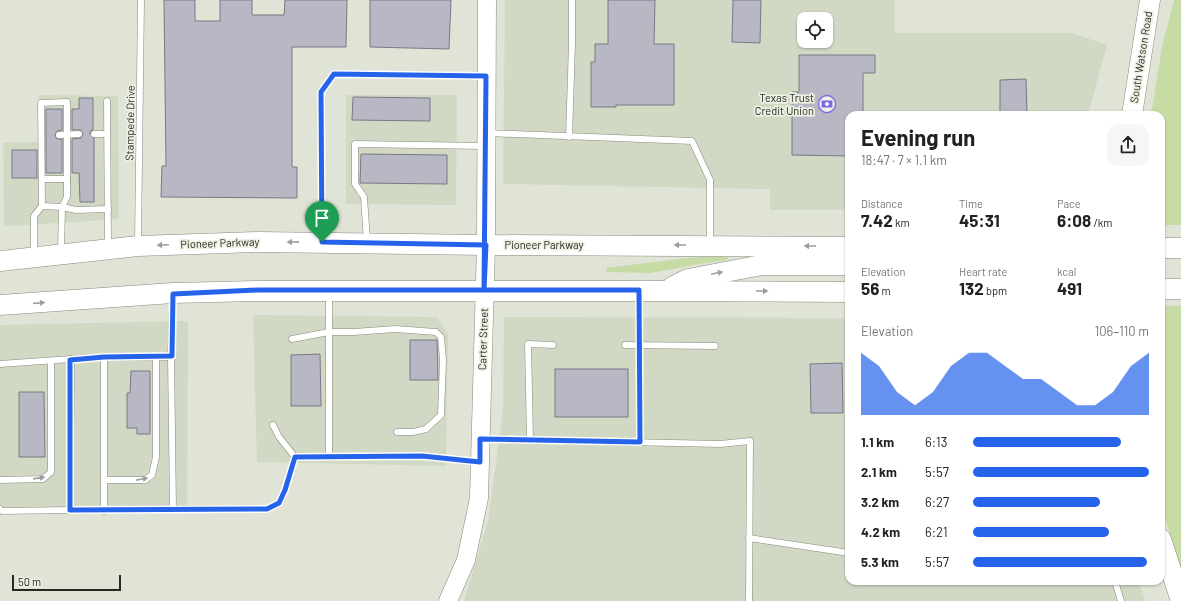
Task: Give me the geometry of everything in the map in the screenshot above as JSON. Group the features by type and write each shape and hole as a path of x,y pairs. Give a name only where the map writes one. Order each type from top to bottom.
{"main road":[{"name":"South Watson Road","path":"1133,111 1150,0"},
{"name":"Pioneer Parkway","path":"0,262 138,246 258,242 845,247"},
{"path":"1165,248 1181,248"},
{"path":"667,290 688,279 762,265 845,265"},
{"path":"1165,289 1181,289"},
{"path":"0,305 258,290 667,290 845,292"},
{"path":"1165,551 1181,601"}],"street":[{"name":"Carter Street","path":"448,601 466,560 479,498 486,245 487,0"}],"lane":[{"name":"Stampede Drive","path":"138,246 141,0"},
{"path":"569,137 572,0"},
{"path":"322,242 321,92 334,74 486,76"},
{"path":"107,101 108,250"},
{"path":"34,258 34,216 42,206 44,135 41,102 67,102 67,197 62,207 61,255"},
{"path":"59,135 79,134"},
{"path":"94,134 107,134"},
{"path":"367,243 364,197 355,184 355,144 569,137 692,141 710,180 710,245"},
{"path":"42,179 67,179"},
{"path":"42,206 62,207 76,210 108,209"},
{"path":"329,290 329,457"},
{"path":"639,290 640,442"},
{"path":"173,294 173,509"},
{"path":"292,339 329,332 395,329 436,332 441,337 444,360 441,414 426,429 413,432 397,432"},
{"path":"530,440 528,344 553,345"},
{"path":"625,345 715,346"},
{"path":"104,480 145,480 152,475 156,458 156,356"},
{"path":"0,364 104,357 172,356"},
{"path":"104,357 104,511"},
{"path":"70,360 70,510"},
{"path":"0,480 43,479 52,472 51,361"},
{"path":"273,425 279,437 295,457"},
{"path":"480,439 728,444 750,441 749,601"},
{"path":"295,457 422,456 480,462"},
{"path":"0,509 2,511 104,511 267,509 279,503 285,490 295,457"},
{"path":"749,538 845,552"},
{"path":"1116,585 1121,601"}],"shaded area":[{"path":"505,0 895,0 895,33 1072,33 1107,45 1089,111 845,111 845,210 770,210 770,189 503,184"},
{"path":"39,95 118,96 119,219 13,226 4,225 3,143 39,142"},
{"path":"346,95 457,95 456,205 346,204"},
{"path":"253,315 436,317 448,334 446,466 257,462"},
{"path":"504,317 845,318 845,585 1140,585 1145,601 464,601 488,521 503,412"},
{"path":"188,321 187,509 0,511 0,325"}],"green space":[{"path":"1174,0 1181,0 1181,225 1165,225 1165,111 1152,111 1162,47"},
{"path":"727,256 728,260 650,273 607,272 606,268 687,258"},
{"path":"1165,306 1181,306 1181,568 1165,518"}],"building":[{"path":"164,0 195,0 195,21 220,21 220,0 252,0 252,15 284,15 285,0 347,0 346,47 292,47 292,167 297,167 297,198 161,197 162,166 166,166"},
{"path":"370,0 451,0 449,49 370,47"},
{"path":"608,0 655,0 654,44 674,44 674,105 616,105 616,107 591,107 591,62 595,62 595,44 608,44"},
{"path":"733,0 761,0 760,43 732,42"},
{"name":"Texas Trust Credit Union","path":"799,55 875,55 875,73 863,73 863,111 845,111 845,156 792,155 792,92 799,92"},
{"path":"1026,79 1027,111 1000,111 1000,80"},
{"path":"353,97 430,98 430,121 352,120"},
{"path":"79,98 93,98 93,130 90,131 90,134 94,138 94,202 80,202 79,173 72,173 72,139 81,138 83,134 81,130 72,130 72,109 79,109"},
{"path":"46,109 62,109 62,130 57,131 55,135 57,139 62,139 62,173 46,173"},
{"path":"12,150 37,150 37,178 12,178"},
{"path":"361,154 447,155 447,184 360,183"},
{"path":"410,340 437,340 438,380 410,380"},
{"path":"320,354 321,406 291,406 291,355"},
{"path":"842,363 843,413 811,413 810,364"},
{"path":"555,369 628,369 628,417 555,417"},
{"path":"131,371 150,371 150,434 137,434 137,428 127,428 127,393 130,393"},
{"path":"19,392 44,392 45,457 19,457"}],"place":[{"name":"Texas Trust Credit Union","path":"827,104"}],"route":[{"path":"322,242 321,92 334,74 486,76 486,245 484,290 639,290 640,442 480,439 480,462 422,456 295,457 285,490 279,503 267,509 70,510 70,360 104,357 172,356 173,294 258,290 484,290 486,245 322,242"}]}
